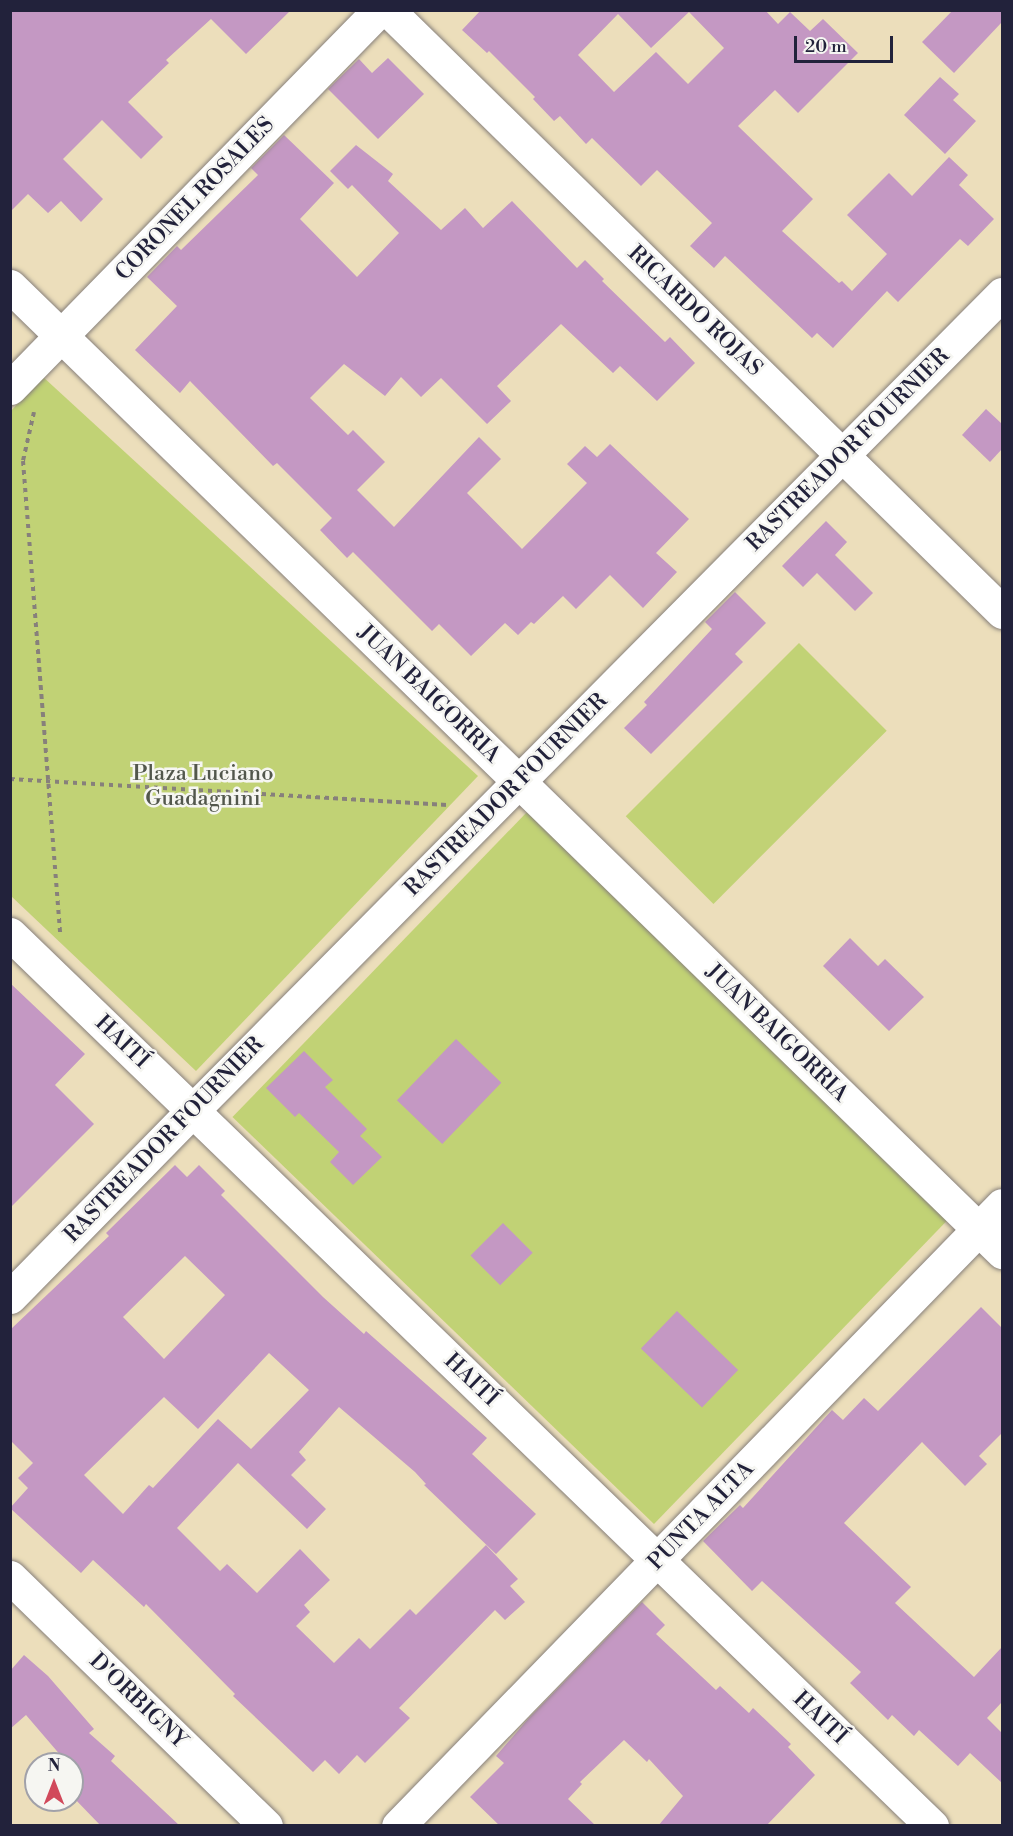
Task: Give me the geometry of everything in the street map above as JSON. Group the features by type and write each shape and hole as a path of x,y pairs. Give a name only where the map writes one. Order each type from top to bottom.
{"street":[{"name":"CORONEL ROSALES","path":"23,398 62,336 379,10"},
{"name":"RICARDO ROJAS","path":"388,10 1002,612"},
{"name":"JUAN BAIGORRIA","path":"10,286 1002,1252"},
{"name":"RASTREADOR FOURNIER","path":"10,1297 1002,294"},
{"name":"HAITÍ","path":"10,934 932,1826"},
{"name":"PUNTA ALTA","path":"398,1826 1002,1205"},
{"name":"D'ORBIGNY","path":"10,1576 266,1826"}],"path":[{"path":"23,398 23,460 61,945"},
{"path":"10,779 451,806"}],"green space":[{"name":"Plaza Luciano Guadagnini","path":"42,376 478,776 196,1071 11,896 11,411"},
{"path":"799,643 887,731 713,904 626,816"},
{"path":"527,812 949,1219 654,1524 232,1117"}],"building":[{"path":"10,10 290,11 246,54 211,19 166,60 169,63 128,102 163,137 141,159 102,120 63,159 103,199 81,222 61,201 48,213 28,194 10,212"},
{"path":"481,10 765,10 778,24 790,12 810,31 823,19 858,53 798,113 775,90 738,126 813,199 782,231 839,283 842,281 852,291 887,254 847,215 889,173 912,196 949,157 968,175 959,185 994,219 968,246 960,239 898,302 887,291 833,348 817,333 812,338 725,256 714,268 690,246 712,223 657,170 641,186 592,138 586,144 560,116 554,121 533,99 535,97 489,51 487,53 462,30","holes":["689,12 724,48 688,84 656,52 614,92 578,55 618,14 651,48"]},
{"path":"953,10 1002,10 1002,22 954,73 922,42"},
{"path":"388,58 424,94 378,139 328,89 359,59 372,73"},
{"path":"940,77 959,94 953,100 976,121 945,154 904,115"},
{"path":"284,135 334,183 300,219 357,277 399,233 352,185 348,189 330,171 356,145 393,174 388,181 441,230 465,208 483,228 512,201 577,268 585,260 604,279 602,281 665,342 670,337 695,363 657,401 620,366 613,373 561,324 497,386 511,401 487,424 441,378 421,397 401,377 385,396 344,364 310,398 348,435 353,430 385,462 357,490 394,527 479,437 501,459 467,493 522,549 587,483 567,464 585,446 597,457 610,444 689,519 656,553 677,572 643,608 610,575 576,609 563,596 534,624 531,622 518,635 505,623 471,656 439,624 432,631 353,552 347,558 320,530 332,518 277,463 273,466 190,381 180,393 135,350 177,306 147,277 177,246 181,250 258,175 251,168"},
{"path":"986,409 1002,424 1002,449 990,462 962,435"},
{"path":"826,521 847,542 835,555 873,593 855,611 817,573 803,587 782,566"},
{"path":"735,592 766,623 735,654 743,662 651,754 624,728 647,705 644,702 712,629 705,622"},
{"path":"850,938 878,966 885,959 924,997 889,1031 823,966"},
{"path":"10,983 85,1054 55,1085 94,1124 10,1208"},
{"path":"456,1039 501,1083 442,1144 397,1100"},
{"path":"304,1051 333,1080 325,1087 367,1129 360,1136 382,1157 353,1185 330,1162 339,1152 299,1113 295,1117 266,1088"},
{"path":"175,1165 187,1177 199,1165 225,1191 221,1195 323,1297 364,1334 366,1331 487,1438 472,1454 536,1514 496,1554 424,1485 426,1484 415,1472 339,1407 299,1452 306,1460 291,1475 326,1509 307,1529 238,1463 177,1528 220,1571 227,1564 257,1593 300,1549 330,1580 304,1605 310,1612 296,1626 334,1663 359,1638 370,1649 410,1609 416,1615 486,1545 518,1579 510,1586 525,1602 505,1620 495,1610 399,1708 410,1718 365,1763 357,1755 339,1774 325,1760 313,1772 233,1696 235,1694 146,1604 144,1607 93,1560 81,1573 10,1508 28,1488 18,1478 33,1463 10,1440 10,1330 109,1236 106,1233","holes":["185,1256 225,1295 164,1359 123,1317","269,1353 309,1390 251,1449 218,1419 153,1488 149,1485 123,1514 84,1475 164,1397 198,1429"]},
{"path":"503,1223 533,1253 500,1285 470,1256"},
{"path":"981,1307 1002,1328 1002,1433 979,1456 987,1464 965,1486 922,1442 844,1523 911,1587 895,1603 974,1677 1002,1647 1002,1702 987,1718 1002,1733 1002,1783 970,1753 958,1766 919,1730 914,1736 892,1715 888,1720 850,1683 861,1672 762,1581 752,1591 703,1541 740,1505 743,1508 832,1410 843,1420 864,1398 878,1411"},
{"path":"677,1311 738,1370 702,1407 641,1348"},
{"path":"642,1602 665,1625 656,1634 716,1690 720,1686 749,1713 753,1708 791,1744 788,1747 815,1775 766,1826 658,1826 683,1796 649,1759 647,1762 624,1740 580,1782 582,1784 568,1799 596,1826 500,1826 470,1797 504,1763 496,1756 528,1719"},
{"path":"24,1655 48,1676 94,1729 89,1733 115,1756 111,1761 180,1826 101,1826 84,1808 84,1752 58,1752 26,1715 10,1729 10,1671"}]}
